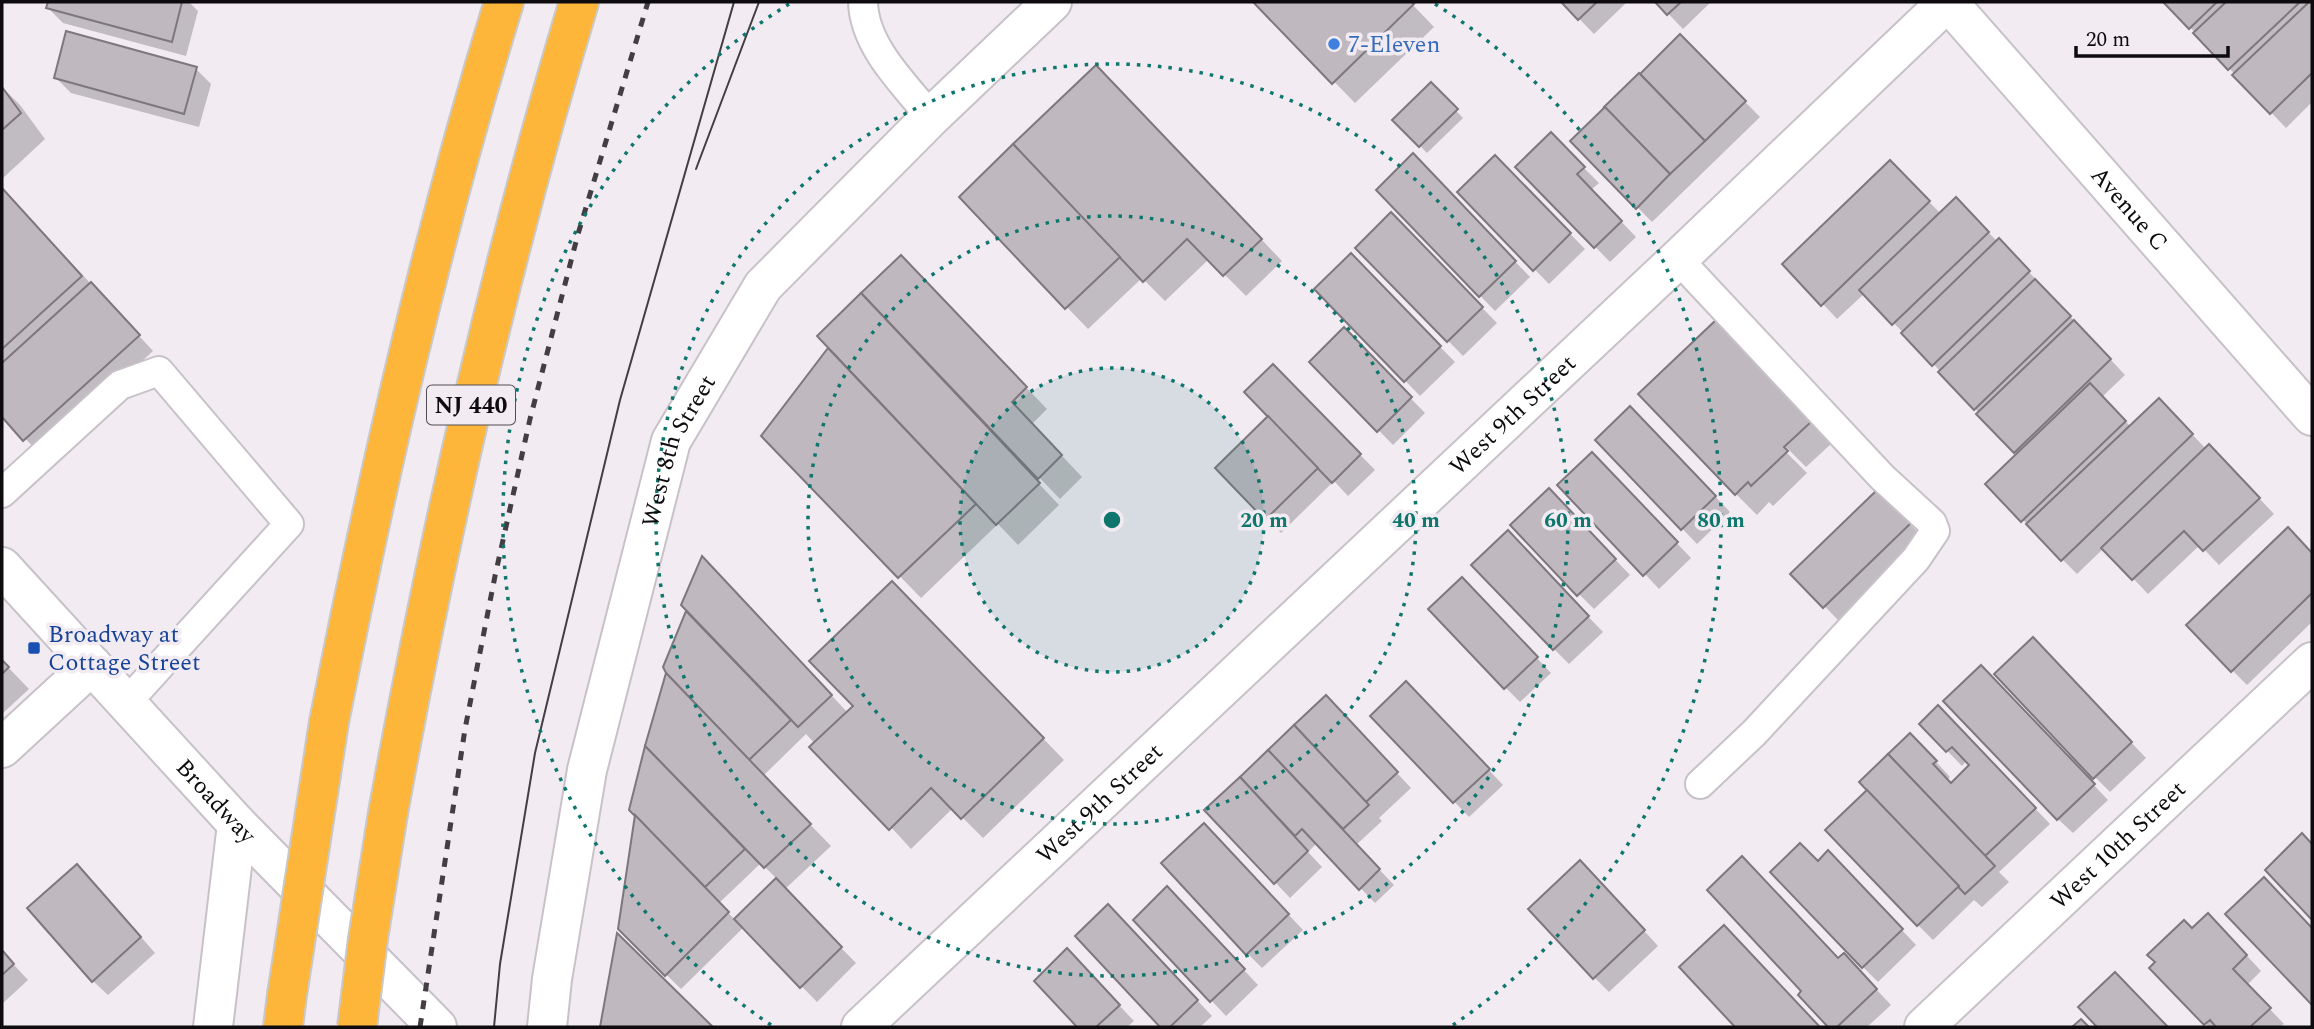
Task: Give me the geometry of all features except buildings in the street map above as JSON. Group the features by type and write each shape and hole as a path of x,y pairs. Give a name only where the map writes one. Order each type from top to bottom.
{"highway":[{"name":"NJ 440","path":"285,1011 328,722 365,538 404,363 450,182 504,2"},
{"name":"NJ 440","path":"357,1027 388,814 421,630 504,268 579,2"}],"street":[{"name":"West 8th Street","path":"547,1027 552,979 587,770 671,441 763,286 931,117 1052,2"},
{"name":"West 9th Street","path":"861,1027 1948,2"},
{"name":"Avenue C","path":"1948,2 2312,416"},
{"name":"Broadway","path":"2,567 237,824 437,1027"},
{"name":"West 10th Street","path":"1924,1027 2312,662"},
{"path":"2,748 92,666"},
{"path":"214,1027 237,824"}],"lane":[{"path":"863,2 864,12 878,48 931,117"},
{"path":"1678,258 1882,477 1932,523 1935,531 1916,559 1754,733 1700,784"},
{"path":"2,493 120,385 159,371 289,524 127,702"}],"tram line":[{"path":"494,1027 500,964 535,753 620,400 734,2"},
{"path":"696,169 759,2"}],"railway":[{"path":"420,1027 465,729 495,576 530,419 578,234 648,2"}],"place":[{"name":"7-Eleven","path":"1334,44"},
{"name":"Broadway at Cottage Street","path":"34,648"}]}
